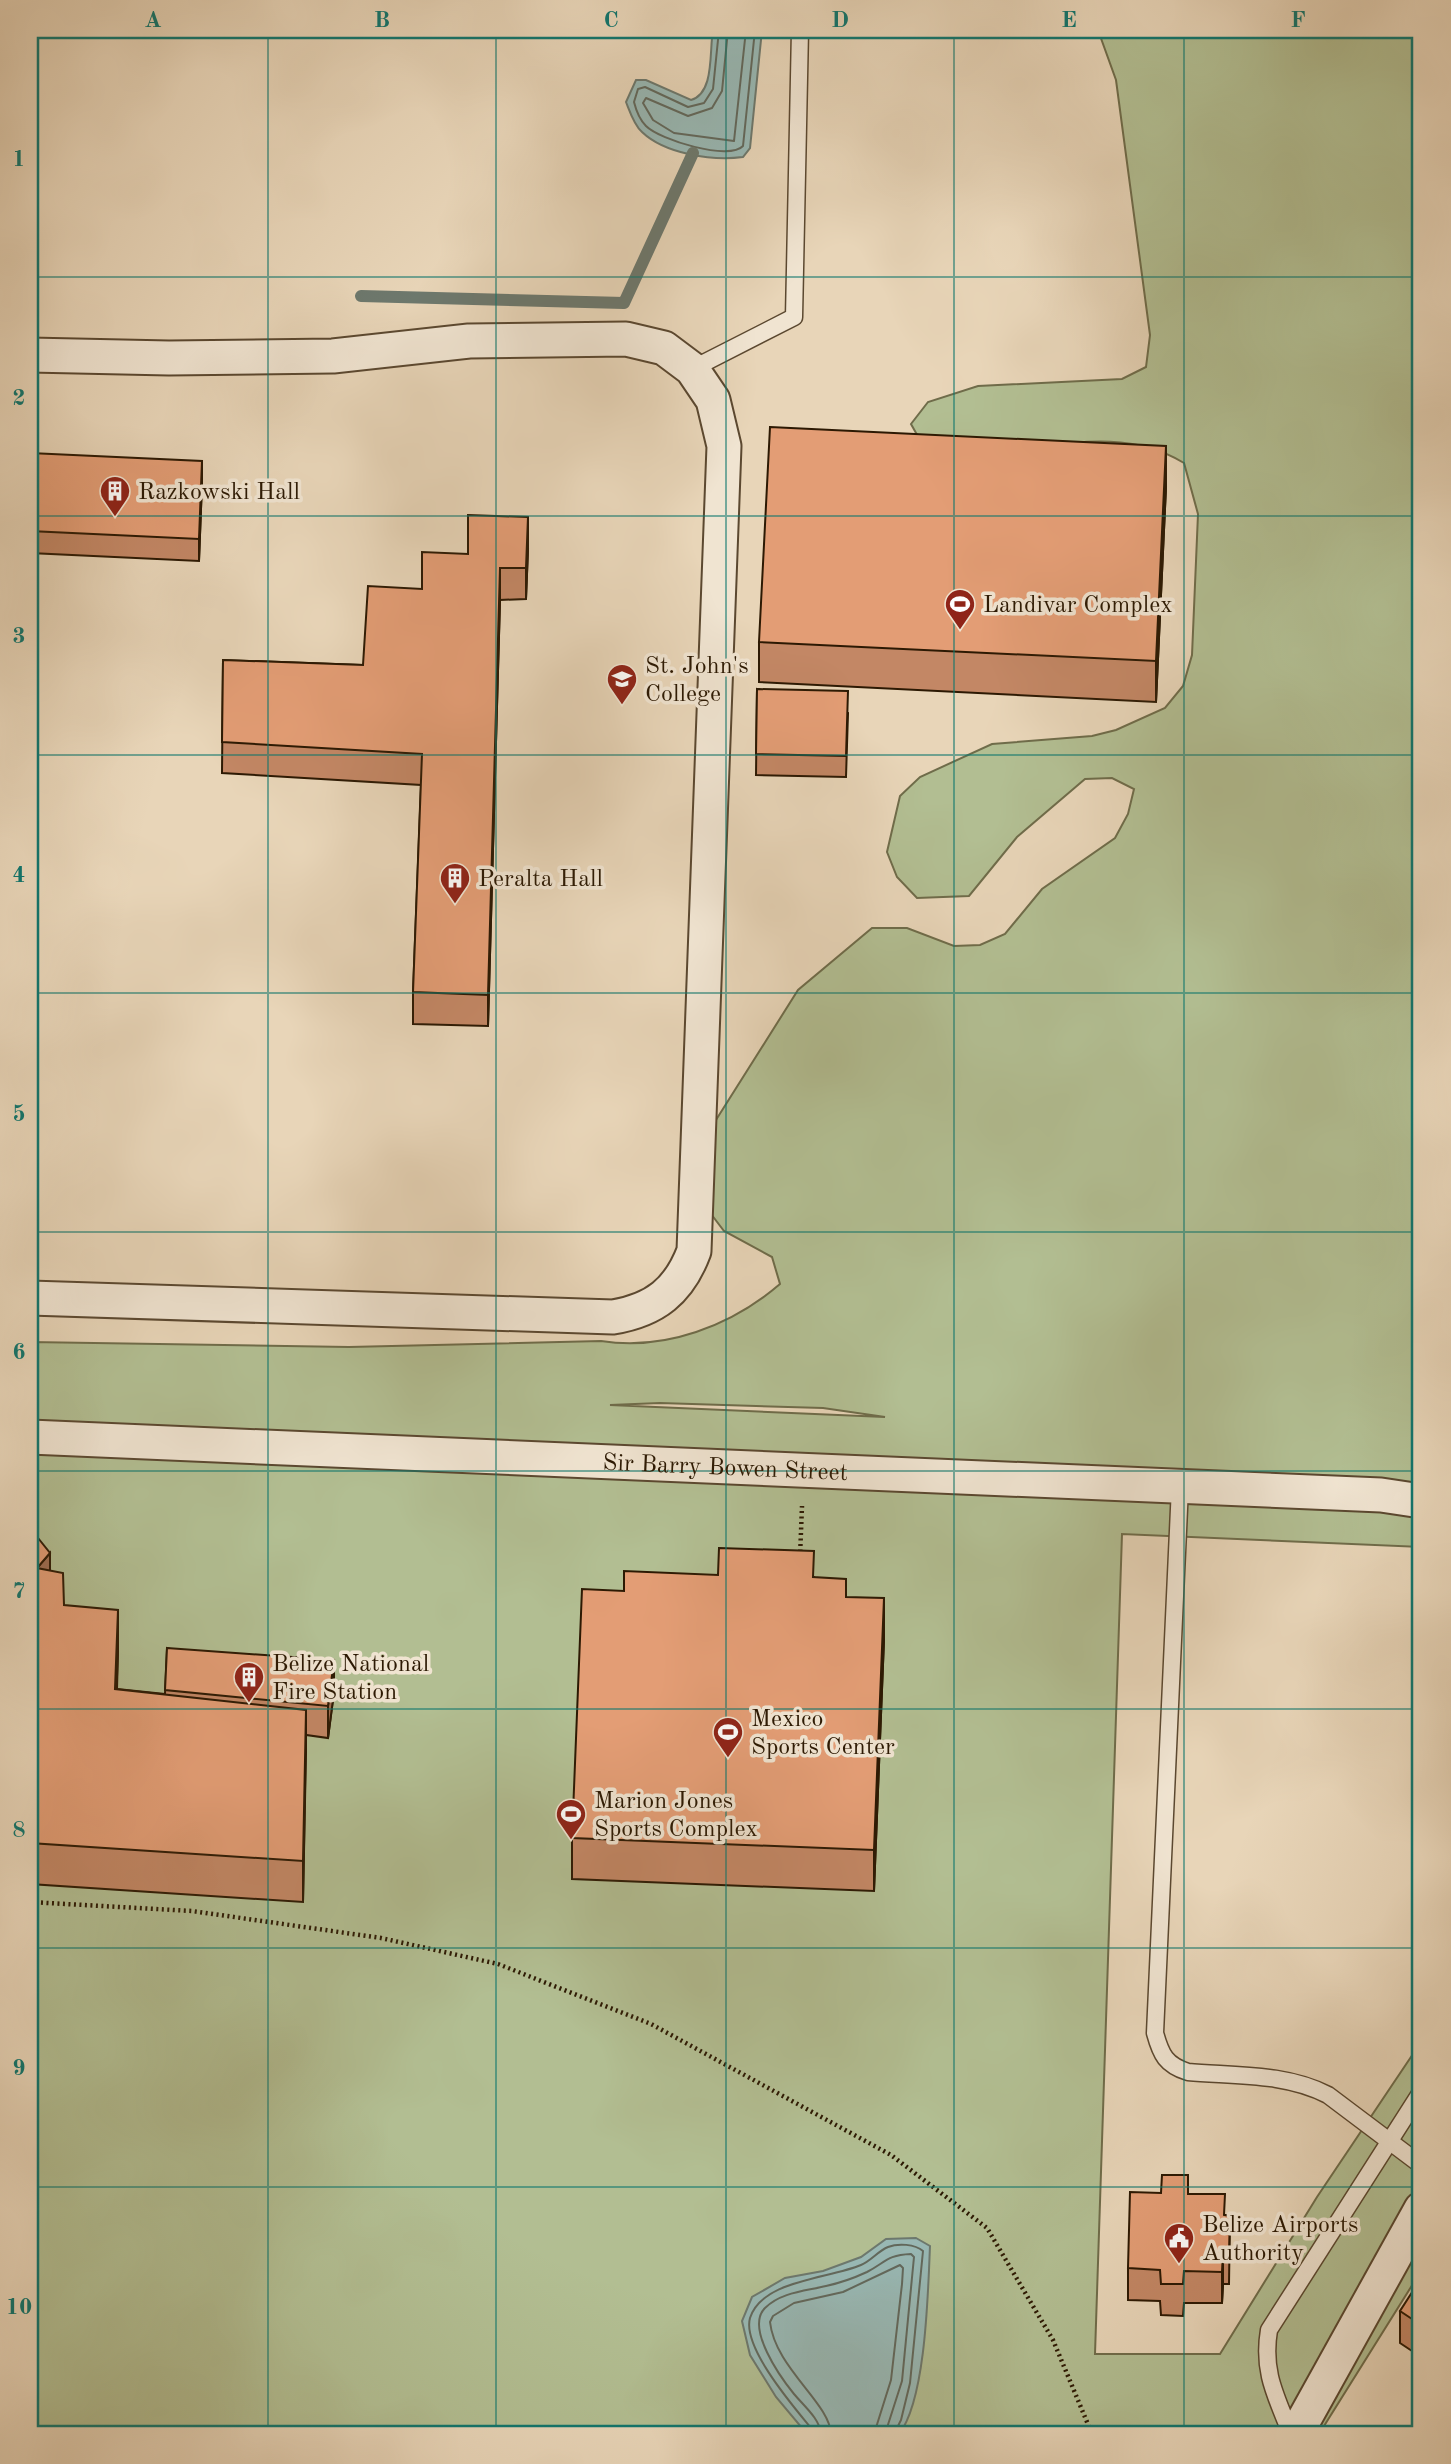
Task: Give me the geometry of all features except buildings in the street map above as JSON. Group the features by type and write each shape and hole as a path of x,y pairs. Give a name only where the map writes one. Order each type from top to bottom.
{"street":[{"path":"30,355 333,356 469,341 626,339 664,348 692,369 713,400 724,446 694,1251 686,1271 673,1290 645,1308 613,1317 30,1298"},
{"name":"Sir Barry Bowen Street","path":"30,1437 1381,1495 1421,1501"},
{"path":"1294,2434 1421,2209"}],"lane":[{"path":"692,369 794,317 800,30"},
{"path":"1180,1487 1155,2033 1161,2054 1172,2067 1188,2072 1288,2080 1311,2086 1328,2095 1421,2165"},
{"path":"1294,2434 1268,2377 1266,2350 1269,2330 1421,2092"}],"path":[{"path":"799,1566 804,1470"},
{"path":"30,1902 192,1912 381,1938 498,1964 651,2024 891,2155 987,2228 1053,2340 1092,2434"}],"green space":[{"path":"1098,30 1421,30 1421,1547 1122,1534 1095,2354 1220,2354 1317,2197 1421,2042 1421,2271 1319,2434 30,2434 30,1342 349,1347 649,1342 696,1332 719,1323 761,1299 780,1284 772,1257 724,1231 708,1210 709,1131 798,990 872,928 907,928 954,946 980,945 1005,934 1042,889 1115,838 1128,814 1134,789 1112,778 1085,779 1017,837 969,896 917,898 897,877 887,852 900,796 920,777 992,744 1092,736 1116,730 1165,708 1183,686 1192,655 1198,514 1184,463 1153,449 1121,443 1088,442 990,453 925,449 911,424 928,402 978,386 1122,379 1146,367 1150,335 1116,80","holes":["660,1403 823,1408 885,1417 610,1405"]}],"water":[{"path":"713,30 762,30 750,148 743,157 703,157 663,146 639,129 626,102 636,80 646,80 691,100 699,96 710,70"},
{"path":"916,2238 930,2246 924,2344 915,2397 908,2418 899,2434 807,2434 776,2397 750,2355 742,2321 752,2297 785,2278 823,2271 861,2257 886,2239"}],"waterway":[{"path":"361,296 624,303 693,153"}],"place":[{"name":"Razkowski Hall","path":"115,518"},
{"name":"Landivar Complex","path":"960,631"},
{"name":"St. John's College","path":"622,706"},
{"name":"Peralta Hall","path":"455,905"},
{"name":"Belize National Fire Station","path":"249,1704"},
{"name":"Mexico Sports Center","path":"728,1759"},
{"name":"Marion Jones Sports Complex","path":"571,1841"},
{"name":"Belize Airports Authority","path":"1179,2265"}]}
